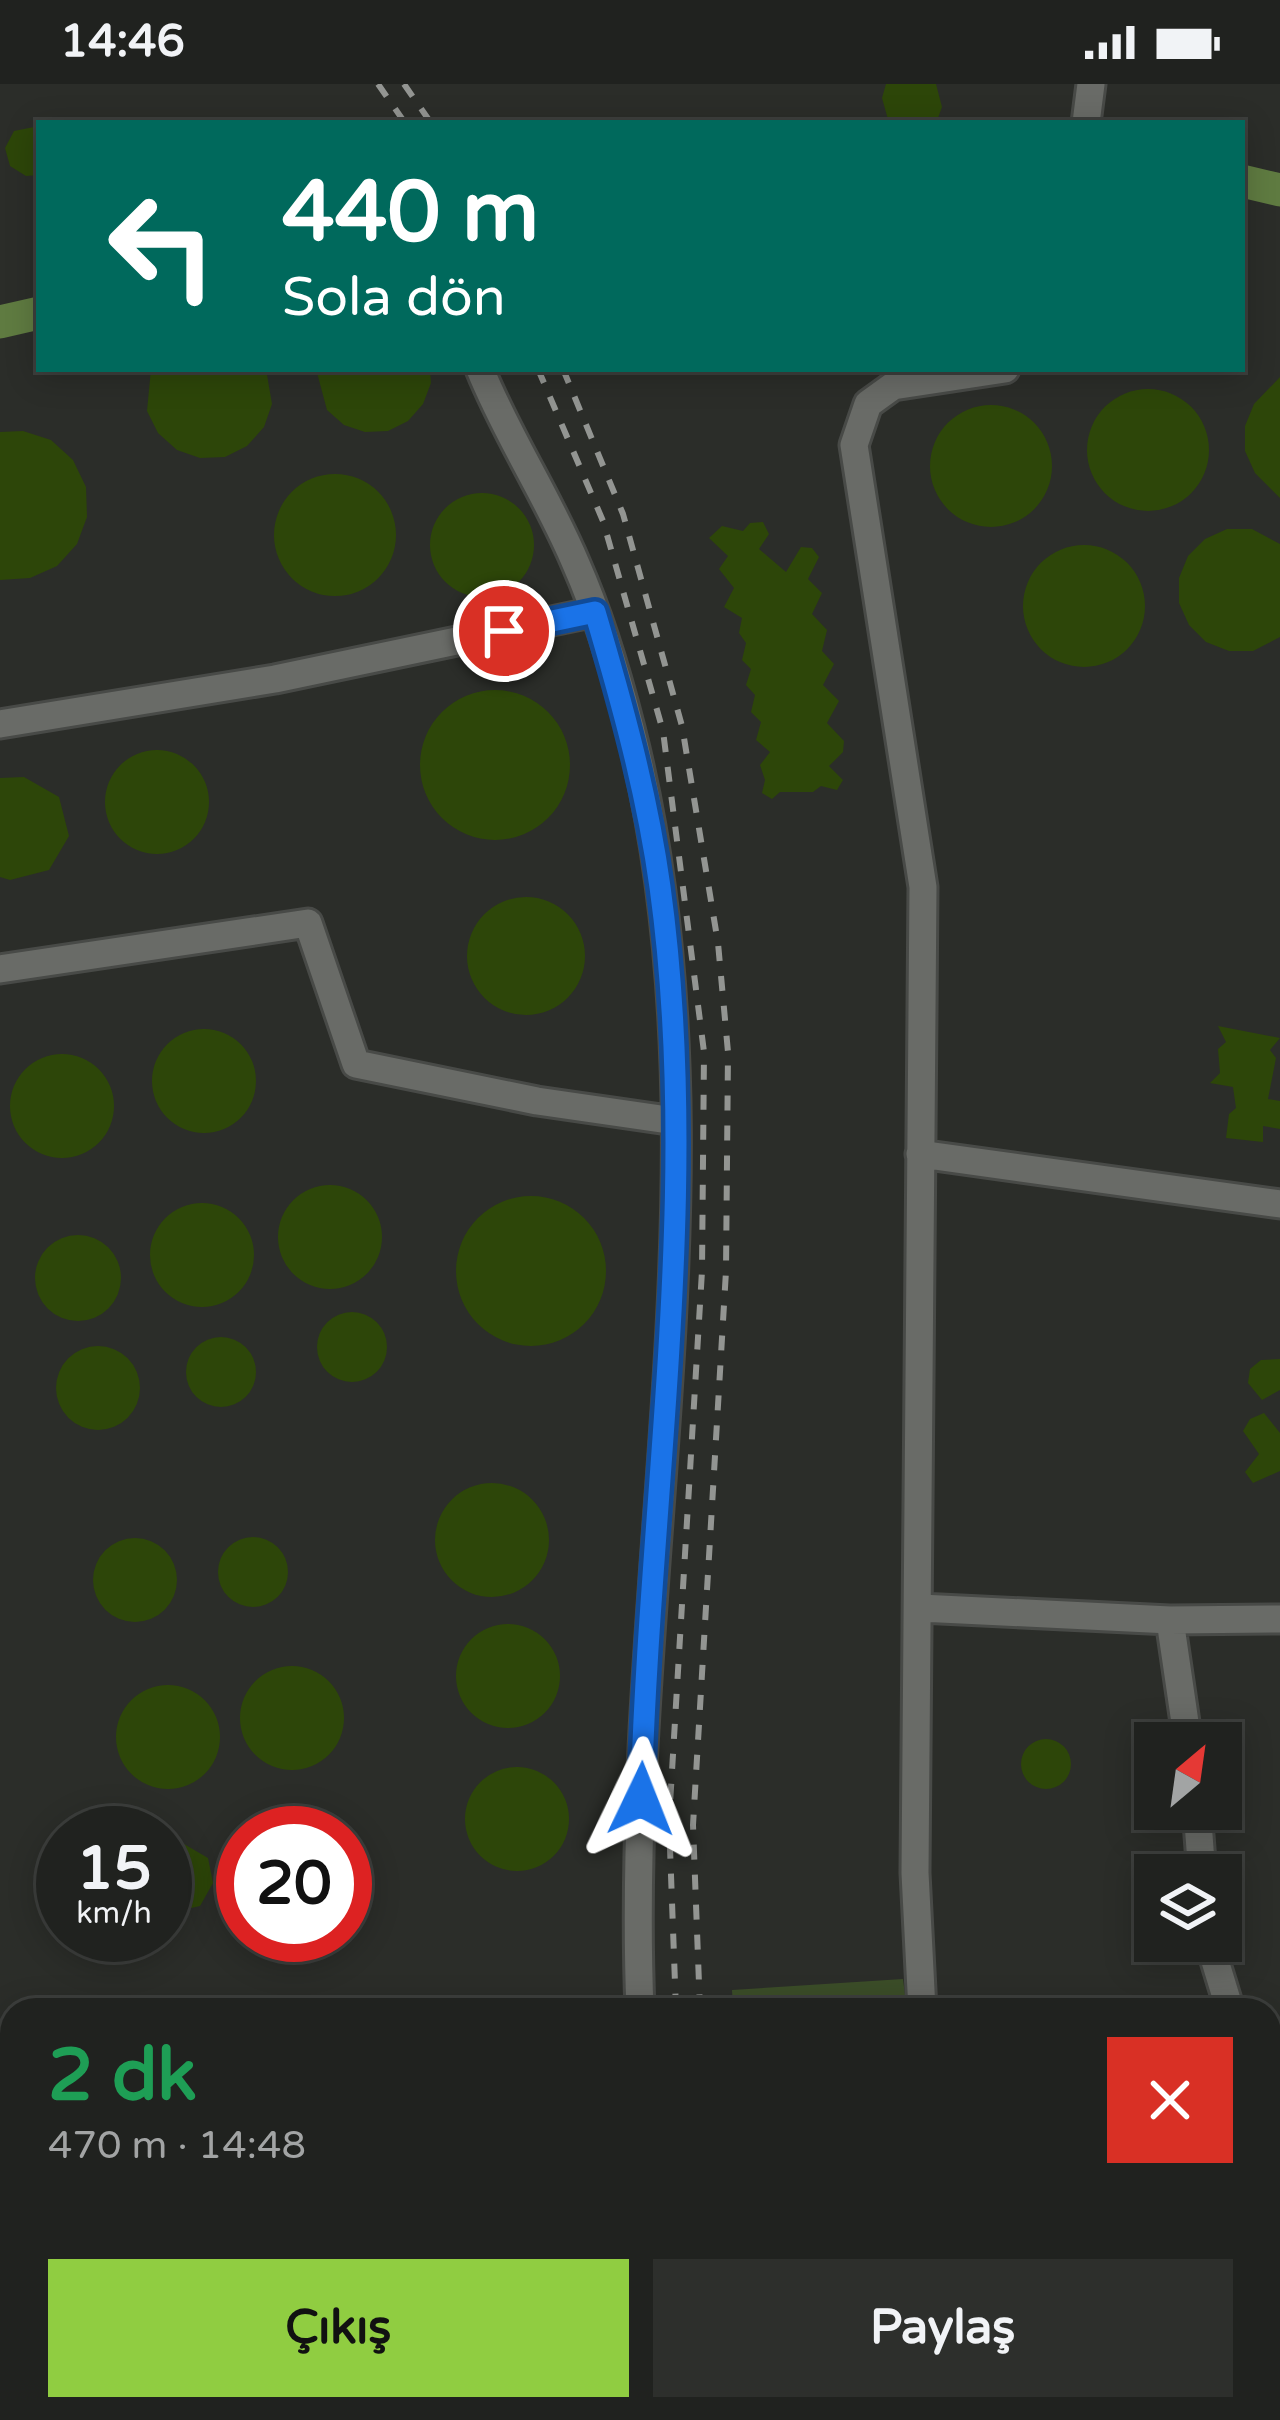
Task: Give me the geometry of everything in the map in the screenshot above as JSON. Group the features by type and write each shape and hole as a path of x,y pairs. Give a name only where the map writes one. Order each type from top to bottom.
{"street":[{"path":"1086,120 1091,84"},
{"path":"481,372 595,612 630,726 657,869 675,1120 665,1410 642,1755 640,1998"},
{"path":"921,1998 915,1873 923,887 854,445 868,404 893,386 985,372"},
{"path":"0,724 275,680 595,612"},
{"path":"0,968 308,923 356,1064 537,1101 675,1120"},
{"path":"920,1154 1280,1204"},
{"path":"920,1608 1170,1620 1280,1619"},
{"path":"1170,1620 1185,1722"},
{"path":"1215,1962 1226,1998"}],"green space":[{"path":"903,1979 905,1998 732,1998 732,1990"}],"building":[{"path":"886,84 936,84 942,107 936,120 888,120 882,98"},
{"path":"36,127 36,175 26,176 10,166 5,148 14,131"},
{"path":"151,372 267,372 272,404 264,427 247,446 225,457 200,458 177,450 158,433 147,411"},
{"path":"317,372 430,372 423,404 408,421 388,431 365,432 344,425 327,410"},
{"path":"1280,377 1280,498 1255,473 1245,451 1245,426 1254,404"},
{"path":"1148,389 1172,393 1191,407 1205,426 1209,450 1205,474 1191,493 1172,507 1148,511 1124,507 1105,493 1091,474 1087,450 1091,426 1105,407 1124,393"},
{"path":"991,405 1015,409 1034,423 1048,442 1052,466 1048,490 1034,509 1015,523 991,527 967,523 948,509 934,490 930,466 934,442 948,423 967,409"},
{"path":"23,431 51,440 73,460 86,487 87,517 77,544 57,566 30,578 0,580 0,432"},
{"path":"335,474 358,478 378,492 392,512 396,535 392,558 378,578 358,592 335,596 312,592 292,578 278,558 274,535 278,512 292,492 312,478"},
{"path":"482,493 502,497 519,508 530,525 534,545 530,565 519,582 502,593 482,597 462,593 445,582 434,565 430,545 434,525 445,508 462,497"},
{"path":"763,522 769,534 759,549 786,572 801,547 812,548 819,557 808,579 822,593 812,614 827,630 822,651 834,664 823,685 839,701 827,723 844,741 843,752 829,766 843,780 837,790 821,786 813,792 780,792 772,799 762,793 765,780 760,765 770,752 756,740 761,722 751,712 755,695 746,685 751,669 742,660 746,643 739,633 742,618 724,607 734,588 719,569 728,556 709,538 722,526 743,531 750,523"},
{"path":"1227,529 1252,529 1280,544 1280,637 1253,651 1229,651 1206,642 1189,625 1179,603 1179,578 1188,556 1205,539"},
{"path":"1084,545 1108,549 1127,563 1141,582 1145,606 1141,630 1127,649 1108,663 1084,667 1060,663 1041,649 1027,630 1023,606 1027,582 1041,563 1060,549"},
{"path":"495,690 524,696 548,712 564,736 570,765 564,794 548,818 524,834 495,840 466,834 442,818 426,794 420,765 426,736 442,712 466,696"},
{"path":"157,750 177,754 194,765 205,782 209,802 205,822 194,839 177,850 157,854 137,850 120,839 109,822 105,802 109,782 120,765 137,754"},
{"path":"24,777 59,797 69,836 49,870 10,880 0,877 0,778"},
{"path":"526,897 549,902 568,914 580,933 585,956 580,979 568,998 549,1010 526,1015 503,1010 484,998 472,979 467,956 472,933 484,914 503,902"},
{"path":"1218,1026 1280,1038 1270,1050 1276,1058 1268,1099 1280,1101 1280,1129 1263,1126 1263,1142 1226,1138 1229,1114 1236,1108 1233,1087 1210,1083 1220,1073 1218,1049 1226,1042"},
{"path":"204,1029 224,1033 241,1044 252,1061 256,1081 252,1101 241,1118 224,1129 204,1133 184,1129 167,1118 156,1101 152,1081 156,1061 167,1044 184,1033"},
{"path":"62,1054 82,1058 99,1069 110,1086 114,1106 110,1126 99,1143 82,1154 62,1158 42,1154 25,1143 14,1126 10,1106 14,1086 25,1069 42,1058"},
{"path":"330,1185 350,1189 367,1200 378,1217 382,1237 378,1257 367,1274 350,1285 330,1289 310,1285 293,1274 282,1257 278,1237 282,1217 293,1200 310,1189"},
{"path":"531,1196 560,1202 584,1218 600,1242 606,1271 600,1300 584,1324 560,1340 531,1346 502,1340 478,1324 462,1300 456,1271 462,1242 478,1218 502,1202"},
{"path":"202,1203 222,1207 239,1218 250,1235 254,1255 250,1275 239,1292 222,1303 202,1307 182,1303 165,1292 154,1275 150,1255 154,1235 165,1218 182,1207"},
{"path":"78,1235 108,1248 121,1278 108,1308 78,1321 48,1308 35,1278 48,1248"},
{"path":"352,1312 377,1322 387,1347 377,1372 352,1382 327,1372 317,1347 327,1322"},
{"path":"221,1337 246,1347 256,1372 246,1397 221,1407 196,1397 186,1372 196,1347"},
{"path":"98,1346 128,1358 140,1388 128,1418 98,1430 68,1418 56,1388 68,1358"},
{"path":"1280,1359 1280,1390 1262,1400 1248,1383 1250,1369 1261,1360"},
{"path":"1264,1413 1280,1433 1280,1471 1253,1483 1245,1472 1259,1454 1243,1431 1250,1419"},
{"path":"492,1483 514,1488 532,1500 544,1518 549,1540 544,1562 532,1580 514,1592 492,1597 470,1592 452,1580 440,1562 435,1540 440,1518 452,1500 470,1488"},
{"path":"253,1537 278,1547 288,1572 278,1597 253,1607 228,1597 218,1572 228,1547"},
{"path":"135,1538 165,1550 177,1580 165,1610 135,1622 105,1610 93,1580 105,1550"},
{"path":"508,1624 528,1628 545,1639 556,1656 560,1676 556,1696 545,1713 528,1724 508,1728 488,1724 471,1713 460,1696 456,1676 460,1656 471,1639 488,1628"},
{"path":"292,1666 312,1670 329,1681 340,1698 344,1718 340,1738 329,1755 312,1766 292,1770 272,1766 255,1755 244,1738 240,1718 244,1698 255,1681 272,1670"},
{"path":"168,1685 188,1689 205,1700 216,1717 220,1737 216,1757 205,1774 188,1785 168,1789 148,1785 131,1774 120,1757 116,1737 120,1717 131,1700 148,1689"},
{"path":"1046,1739 1064,1746 1071,1764 1064,1782 1046,1789 1028,1782 1021,1764 1028,1746"},
{"path":"517,1767 537,1771 554,1782 565,1799 569,1819 565,1839 554,1856 537,1867 517,1871 497,1867 480,1856 469,1839 465,1819 469,1799 480,1782 497,1771"},
{"path":"192,1849 208,1858 213,1883 200,1906 192,1908"}],"waterway":[{"path":"1245,182 1280,190"},
{"path":"0,322 36,314"}],"railway":[{"path":"378,84 403,120"},
{"path":"404,84 429,120"},
{"path":"539,372 603,521 663,731 704,1052 702,1271 669,1821 676,1998"},
{"path":"564,372 623,514 682,726 718,943 728,1052 726,1271 693,1825 700,1998"}],"route":[{"path":"504,631 595,612 630,726 660,890 670,989 675,1202 641,1799"}]}
